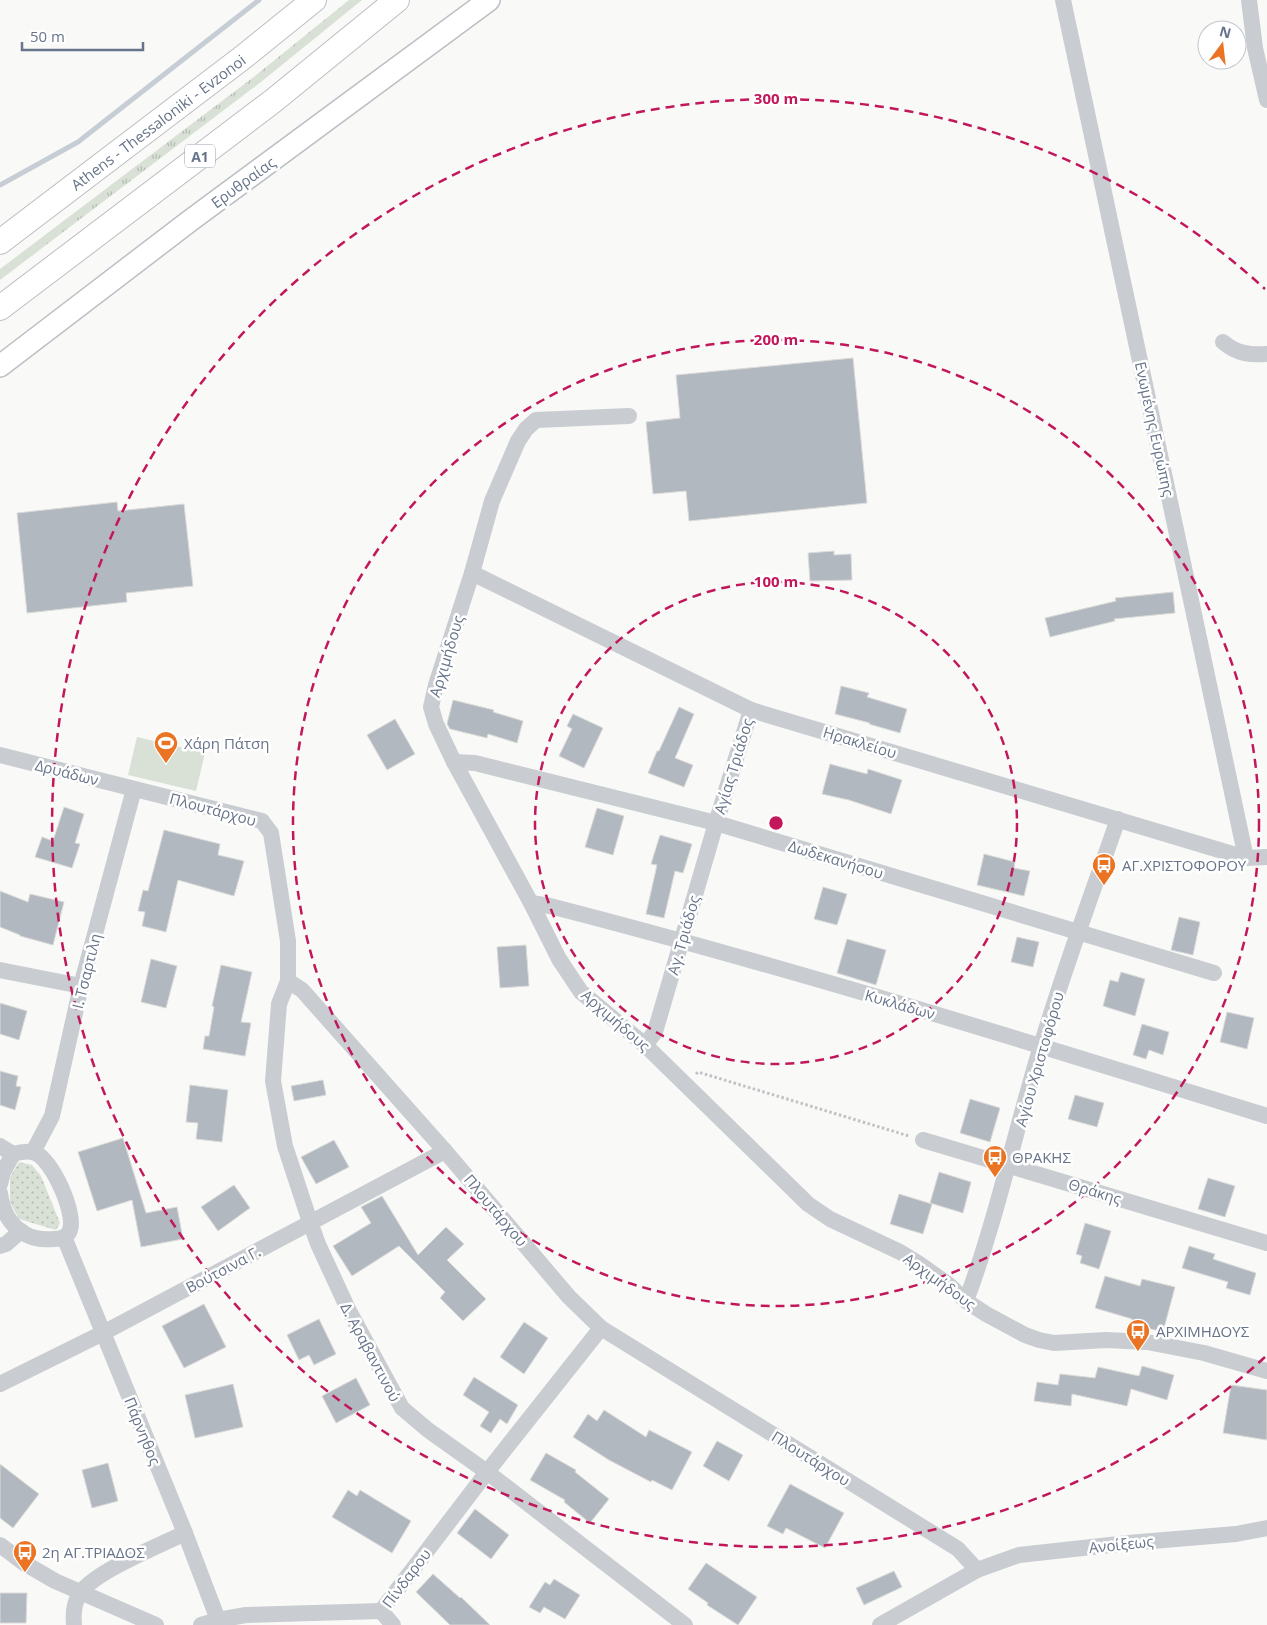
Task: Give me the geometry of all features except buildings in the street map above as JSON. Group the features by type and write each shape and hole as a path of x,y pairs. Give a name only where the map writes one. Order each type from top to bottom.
{"highway":[{"name":"Athens - Thessaloniki - Evzonoi","path":"0,242 242,58 314,0"},
{"name":"Α1","path":"0,308 273,100 397,0"}],"main road":[{"name":"Ερυθραίας","path":"0,366 191,220 489,0"}],"street":[{"name":"Ενωμένης Ευρώπης","path":"1064,0 1246,858"},
{"path":"1249,0 1255,48 1267,100"},
{"path":"1223,342 1244,354 1267,354"},
{"name":"Αρχιμήδους","path":"629,416 536,420 526,429 518,441 492,500 431,707 436,724 454,762 531,903 559,959 581,992 645,1045 793,1191 819,1213 918,1263 949,1285 966,1301 986,1314 1025,1335 1039,1340 1054,1342 1106,1340 1147,1342 1204,1354 1267,1371"},
{"name":"Ηρακλείου","path":"472,573 751,710 1246,858 1267,856"},
{"name":"Αγίας Τριάδος","path":"716,823 751,710"},
{"name":"Δρυάδων","path":"0,755 134,788"},
{"name":"Δωδεκανήσου","path":"454,762 475,764 716,823 1214,973"},
{"name":"Πλουτάρχου","path":"134,788 262,821 271,833 288,940 288,981 302,990 446,1151 569,1297 601,1328 958,1549 977,1570"},
{"name":"Ι. Τσαρτιλη","path":"33,1152 52,1116 82,986 134,788"},
{"name":"Αγίου Χριστοφόρου","path":"966,1301 1009,1166 1041,1046 1078,931 1118,819"},
{"name":"Αγ. Τριάδος","path":"645,1045 655,1032 716,823"},
{"name":"Κυκλάδων","path":"531,903 550,906 682,940 1041,1046 1267,1116"},
{"path":"0,970 82,986"},
{"name":"Δ. Αραβαντινού","path":"288,981 279,1004 274,1081 285,1146 318,1244 348,1309 402,1408 428,1430 487,1472 685,1625"},
{"name":"Θράκης","path":"923,1140 1267,1243"},
{"path":"0,1184 6,1150 33,1152 46,1160 64,1193 71,1222 70,1230 64,1237 42,1240 21,1231 9,1221 4,1212 0,1193"},
{"name":"Βούτσινα Γ.","path":"0,1384 103,1333 446,1151"},
{"path":"0,1246 6,1244 21,1231"},
{"name":"Πάρνηθος","path":"64,1237 185,1533 219,1622"},
{"name":"Πίνδαρου","path":"201,1625 246,1615 381,1611 487,1472 601,1328"},
{"name":"Ανοίξεως","path":"880,1625 977,1570 1006,1559 1041,1552 1236,1534 1267,1528"},
{"path":"74,1625 74,1611 81,1592 105,1573 185,1533"},
{"path":"0,1545 24,1563 56,1581 156,1625"},
{"path":"381,1611 393,1625"}],"path":[{"path":"682,1081 698,1072 923,1140"}],"green space":[{"path":"349,0 362,0 261,82 0,280 0,269 255,76"},
{"name":"Χάρη Πάτση","path":"137,737 205,753 196,791 128,775"},
{"path":"19,1162 32,1165 41,1176 60,1223 56,1230 19,1219 10,1202 10,1177"}],"waterway":[{"path":"0,185 78,142 259,0"}],"place":[{"name":"Χάρη Πάτση","path":"166,764"},
{"name":"ΑΓ.ΧΡΙΣΤΟΦΟΡΟΥ","path":"1104,886"},
{"name":"ΘΡΑΚΗΣ","path":"995,1178"},
{"name":"ΑΡΧΙΜΗΔΟΥΣ","path":"1138,1352"},
{"name":"2η ΑΓ.ΤΡΙΑΔΟΣ","path":"25,1573"}]}
